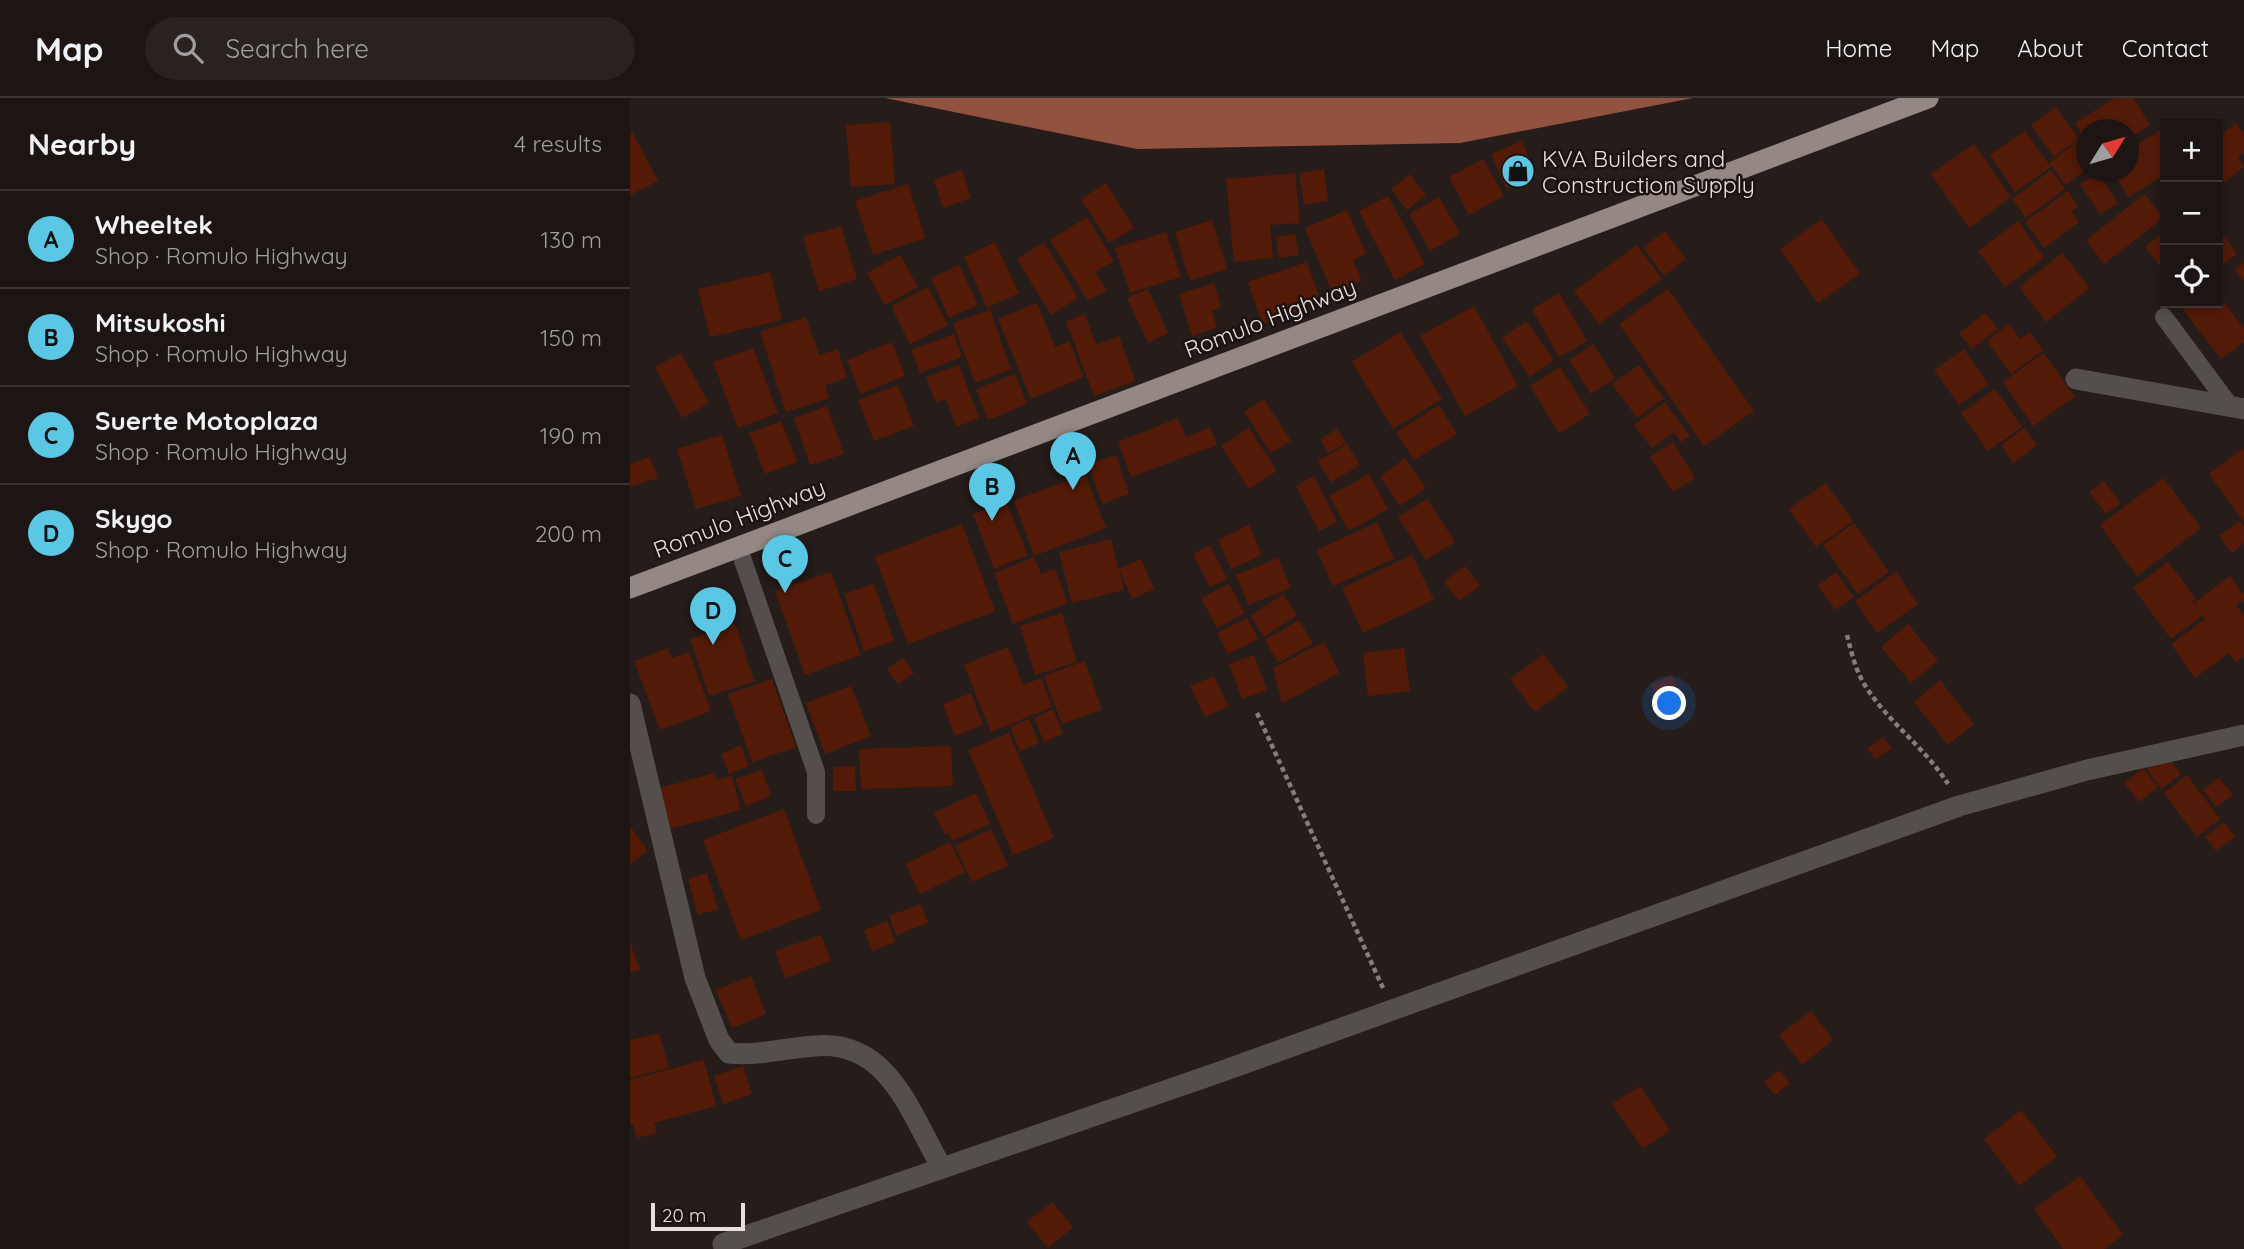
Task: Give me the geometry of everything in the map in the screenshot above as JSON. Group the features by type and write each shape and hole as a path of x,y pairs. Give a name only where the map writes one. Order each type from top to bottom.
{"highway":[{"name":"Romulo Highway","path":"630,587 1928,98"}],"street":[{"path":"2076,379 2237,407"},
{"path":"630,704 695,978 719,1040 729,1053 754,1055 818,1045 855,1049 868,1056 892,1080 942,1168"},
{"path":"723,1244 1959,806 2087,769 2244,735"}],"lane":[{"path":"2164,317 2237,407"},
{"path":"738,546 816,772 816,815"}],"path":[{"path":"1847,635 1862,681 1875,700 1933,762 1959,806"},
{"path":"1256,713 1392,1008"}],"shaded area":[{"path":"885,98 1693,98 1460,143 1137,149"}],"building":[{"path":"2115,98 2133,98 2150,125 2139,132 2139,119 2081,119"},
{"path":"2056,107 2076,135 2076,141 2054,157 2031,125"},
{"path":"890,122 895,184 851,187 846,125"},
{"path":"2236,123 2244,134 2244,152 2238,157 2244,167 2225,182 2223,179 2223,133"},
{"path":"2025,131 2051,167 2015,192 1990,155"},
{"path":"2160,131 2160,177 2129,197 2119,182 2139,182 2139,143"},
{"path":"633,133 658,181 630,195 630,135"},
{"path":"1522,141 1536,176 1506,188 1491,154"},
{"path":"2076,143 2076,178 2066,185 2049,163"},
{"path":"1974,144 2011,197 1969,228 1931,174"},
{"path":"1483,159 1504,196 1469,215 1449,177"},
{"path":"1324,169 1328,201 1304,205 1299,173"},
{"path":"962,170 971,198 943,208 934,180"},
{"path":"2051,170 2065,189 2026,218 2012,199"},
{"path":"1295,173 1300,223 1270,225 1273,258 1234,262 1226,179"},
{"path":"1410,174 1426,195 1407,210 1391,189"},
{"path":"2104,182 2118,203 2100,214 2080,184"},
{"path":"1106,183 1134,228 1109,243 1081,199"},
{"path":"908,184 925,238 873,255 855,201"},
{"path":"2068,191 2078,206 2071,211 2079,222 2044,248 2025,222"},
{"path":"2145,194 2160,214 2160,220 2104,264 2086,240"},
{"path":"1388,196 1425,264 1395,280 1359,211"},
{"path":"1439,197 1460,234 1430,251 1409,214"},
{"path":"1347,210 1366,254 1353,260 1362,281 1333,294 1305,228"},
{"path":"1087,217 1114,261 1095,272 1107,290 1088,301 1050,240"},
{"path":"1822,219 1860,274 1818,303 1780,249"},
{"path":"1212,220 1227,269 1190,281 1175,232"},
{"path":"2018,221 2044,258 2005,287 1978,251"},
{"path":"841,226 857,279 819,291 803,237"},
{"path":"1665,231 1686,259 1664,276 1643,247"},
{"path":"1166,232 1181,277 1130,293 1115,248"},
{"path":"1295,234 1299,255 1279,258 1276,237"},
{"path":"2160,235 2160,266 2145,247"},
{"path":"2223,235 2237,254 2223,264"},
{"path":"995,242 1019,293 987,308 964,257"},
{"path":"1044,242 1078,298 1051,315 1017,259"},
{"path":"1637,245 1662,279 1599,324 1574,291"},
{"path":"2062,253 2090,288 2046,322 2019,287"},
{"path":"900,255 918,287 885,305 867,273"},
{"path":"1307,262 1319,296 1295,305 1298,312 1262,324 1248,282"},
{"path":"2244,263 2244,281 2235,270"},
{"path":"959,265 978,305 949,318 931,278"},
{"path":"770,272 782,320 710,337 698,289"},
{"path":"1214,283 1221,307 1212,311 1217,328 1192,336 1179,294"},
{"path":"928,287 948,325 910,344 891,306"},
{"path":"1148,289 1168,333 1148,343 1127,298"},
{"path":"1668,289 1754,411 1704,446 1619,324"},
{"path":"1559,293 1587,341 1559,357 1532,309"},
{"path":"2223,301 2244,329 2244,342 2221,359 2182,308 2223,308"},
{"path":"1037,303 1055,347 1069,341 1084,377 1031,399 998,319"},
{"path":"1474,306 1518,386 1465,416 1420,336"},
{"path":"990,310 1011,369 975,383 953,323"},
{"path":"1985,313 1998,329 1972,349 1959,333"},
{"path":"1085,314 1096,345 1119,336 1135,381 1094,396 1066,321"},
{"path":"806,317 819,355 838,349 847,378 825,385 829,398 786,412 760,332"},
{"path":"1526,321 1554,360 1530,377 1502,338"},
{"path":"2010,324 2020,339 2030,332 2043,350 2011,374 1987,341"},
{"path":"1400,332 1442,399 1393,429 1352,362"},
{"path":"954,334 962,357 920,373 911,350"},
{"path":"892,342 905,376 860,394 847,360"},
{"path":"1593,344 1615,378 1591,394 1569,360"},
{"path":"753,348 778,413 738,428 713,362"},
{"path":"1964,349 1988,384 1959,405 1934,370"},
{"path":"681,353 709,403 682,418 655,367"},
{"path":"2044,353 2075,397 2033,426 2003,382"},
{"path":"959,365 979,418 956,427 946,399 936,403 926,377"},
{"path":"1639,365 1664,398 1637,418 1612,384"},
{"path":"1560,367 1590,414 1559,433 1530,386"},
{"path":"1015,374 1027,404 988,420 976,389"},
{"path":"898,385 914,426 874,441 858,400"},
{"path":"1995,389 2022,427 1988,451 1961,413"},
{"path":"1264,399 1291,441 1271,453 1244,412"},
{"path":"1665,402 1690,436 1681,442 1674,432 1652,448 1634,425"},
{"path":"1439,405 1457,434 1414,460 1396,432"},
{"path":"827,406 844,454 810,465 794,418"},
{"path":"1178,418 1186,437 1210,427 1217,445 1131,477 1118,442"},
{"path":"781,421 797,462 765,474 749,433"},
{"path":"1249,428 1277,471 1249,489 1221,446"},
{"path":"2024,428 2037,445 2013,463 2001,445"},
{"path":"1337,429 1346,443 1328,453 1320,439"},
{"path":"722,435 741,496 696,509 677,449"},
{"path":"1673,442 1695,478 1673,492 1650,457"},
{"path":"1347,444 1360,465 1331,482 1318,461"},
{"path":"2244,448 2244,522 2209,474"},
{"path":"1116,455 1129,494 1102,504 1088,464"},
{"path":"650,457 658,478 630,487 630,464"},
{"path":"1405,458 1426,488 1400,506 1380,477"},
{"path":"1085,474 1106,528 1034,556 1014,501"},
{"path":"1369,474 1388,509 1349,531 1329,496"},
{"path":"1314,476 1337,522 1319,531 1296,486"},
{"path":"2163,478 2201,528 2137,576 2100,525"},
{"path":"2104,481 2121,503 2106,514 2089,492"},
{"path":"1826,483 1853,521 1816,547 1789,509"},
{"path":"1427,499 1455,542 1426,560 1398,517"},
{"path":"1006,502 1028,555 994,569 973,514"},
{"path":"2240,521 2244,527 2244,543 2232,553 2219,536"},
{"path":"1377,522 1394,559 1333,586 1317,550"},
{"path":"1854,523 1889,572 1858,594 1823,545"},
{"path":"962,524 995,611 908,644 875,557"},
{"path":"1249,525 1262,555 1231,569 1218,540"},
{"path":"1111,539 1118,569 1141,559 1154,589 1132,599 1119,569 1124,590 1072,603 1059,552"},
{"path":"1210,545 1227,579 1210,587 1193,554"},
{"path":"1412,555 1434,600 1363,633 1342,588"},
{"path":"1034,557 1041,574 1055,569 1068,603 1013,624 994,573"},
{"path":"1278,558 1291,588 1248,605 1236,575"},
{"path":"2168,562 2196,599 2192,602 2198,610 2194,603 2230,576 2244,595 2244,600 2236,605 2244,616 2244,656 2236,662 2229,653 2195,678 2171,644 2205,619 2203,615 2171,639 2133,588"},
{"path":"1465,566 1480,586 1459,601 1444,582"},
{"path":"831,572 861,655 805,675 775,591"},
{"path":"1836,572 1854,597 1835,610 1818,586"},
{"path":"1896,572 1918,604 1877,633 1855,601"},
{"path":"874,584 894,641 864,651 844,594"},
{"path":"1229,584 1245,613 1217,628 1201,598"},
{"path":"1283,594 1297,615 1264,637 1251,616"},
{"path":"1062,613 1077,662 1035,675 1020,626"},
{"path":"1247,618 1258,639 1228,654 1217,633"},
{"path":"1299,620 1313,643 1278,663 1265,640"},
{"path":"735,624 754,681 709,696 690,639"},
{"path":"1908,624 1938,661 1911,683 1881,647"},
{"path":"1324,642 1339,673 1282,703 1273,668"},
{"path":"1008,647 1023,685 1041,678 1052,707 991,732 964,665"},
{"path":"668,648 672,658 689,652 711,711 660,730 634,661"},
{"path":"1404,648 1410,691 1368,696 1363,653"},
{"path":"1543,654 1568,687 1535,712 1510,679"},
{"path":"1254,655 1267,690 1242,699 1229,664"},
{"path":"903,658 914,673 898,684 887,669"},
{"path":"1085,661 1102,710 1062,724 1044,676"},
{"path":"1672,675 1683,702 1662,711 1651,685"},
{"path":"1214,676 1228,706 1205,717 1190,686"},
{"path":"772,679 796,747 752,762 728,694"},
{"path":"1940,680 1974,724 1948,745 1914,702"},
{"path":"851,686 871,736 825,754 806,703"},
{"path":"971,693 983,725 955,736 943,704"},
{"path":"1053,709 1063,734 1044,742 1034,718"},
{"path":"1029,719 1039,743 1020,751 1010,727"},
{"path":"1009,733 1054,838 1013,855 968,750"},
{"path":"1883,737 1892,748 1876,759 1867,749"},
{"path":"741,745 749,766 729,774 721,754"},
{"path":"951,746 953,786 861,789 859,749"},
{"path":"2166,754 2181,774 2162,789 2147,770"},
{"path":"855,766 856,791 833,791 833,767"},
{"path":"2143,768 2158,787 2139,802 2124,783"},
{"path":"762,770 771,796 746,806 735,779"},
{"path":"715,773 716,780 732,776 741,810 666,830 655,789"},
{"path":"2187,775 2220,819 2197,837 2164,793"},
{"path":"2219,778 2233,795 2216,807 2203,790"},
{"path":"976,793 990,824 952,841 949,833 945,835 934,813"},
{"path":"784,809 821,910 741,940 703,840"},
{"path":"2224,822 2235,837 2216,851 2205,837"},
{"path":"630,826 648,851 630,864"},
{"path":"991,829 1008,866 972,882 955,846"},
{"path":"950,842 965,872 920,894 906,864"},
{"path":"707,873 718,909 698,915 688,879"},
{"path":"921,904 928,923 896,935 889,916"},
{"path":"887,921 895,942 872,951 864,930"},
{"path":"821,935 831,961 785,978 775,951"},
{"path":"630,942 640,970 630,973"},
{"path":"751,976 766,1014 732,1028 716,990"},
{"path":"1811,1011 1833,1040 1802,1065 1779,1035"},
{"path":"659,1033 669,1068 630,1078 630,1040"},
{"path":"704,1060 716,1106 654,1123 657,1133 637,1138 633,1124 630,1125 630,1080"},
{"path":"743,1066 752,1094 723,1104 714,1076"},
{"path":"1779,1070 1790,1083 1775,1095 1764,1082"},
{"path":"1640,1086 1670,1130 1643,1149 1612,1104"},
{"path":"2021,1110 2057,1156 2019,1186 1984,1139"},
{"path":"2080,1176 2123,1235 2104,1249 2063,1249 2034,1209"},
{"path":"1052,1202 1073,1227 1048,1248 1027,1222"}],"place":[{"name":"KVA Builders and Construction Supply","path":"1518,171"},
{"name":"Wheeltek","path":"1073,490"},
{"name":"Mitsukoshi","path":"992,521"},
{"name":"Suerte Motoplaza","path":"785,593"},
{"name":"Skygo","path":"713,645"}]}
